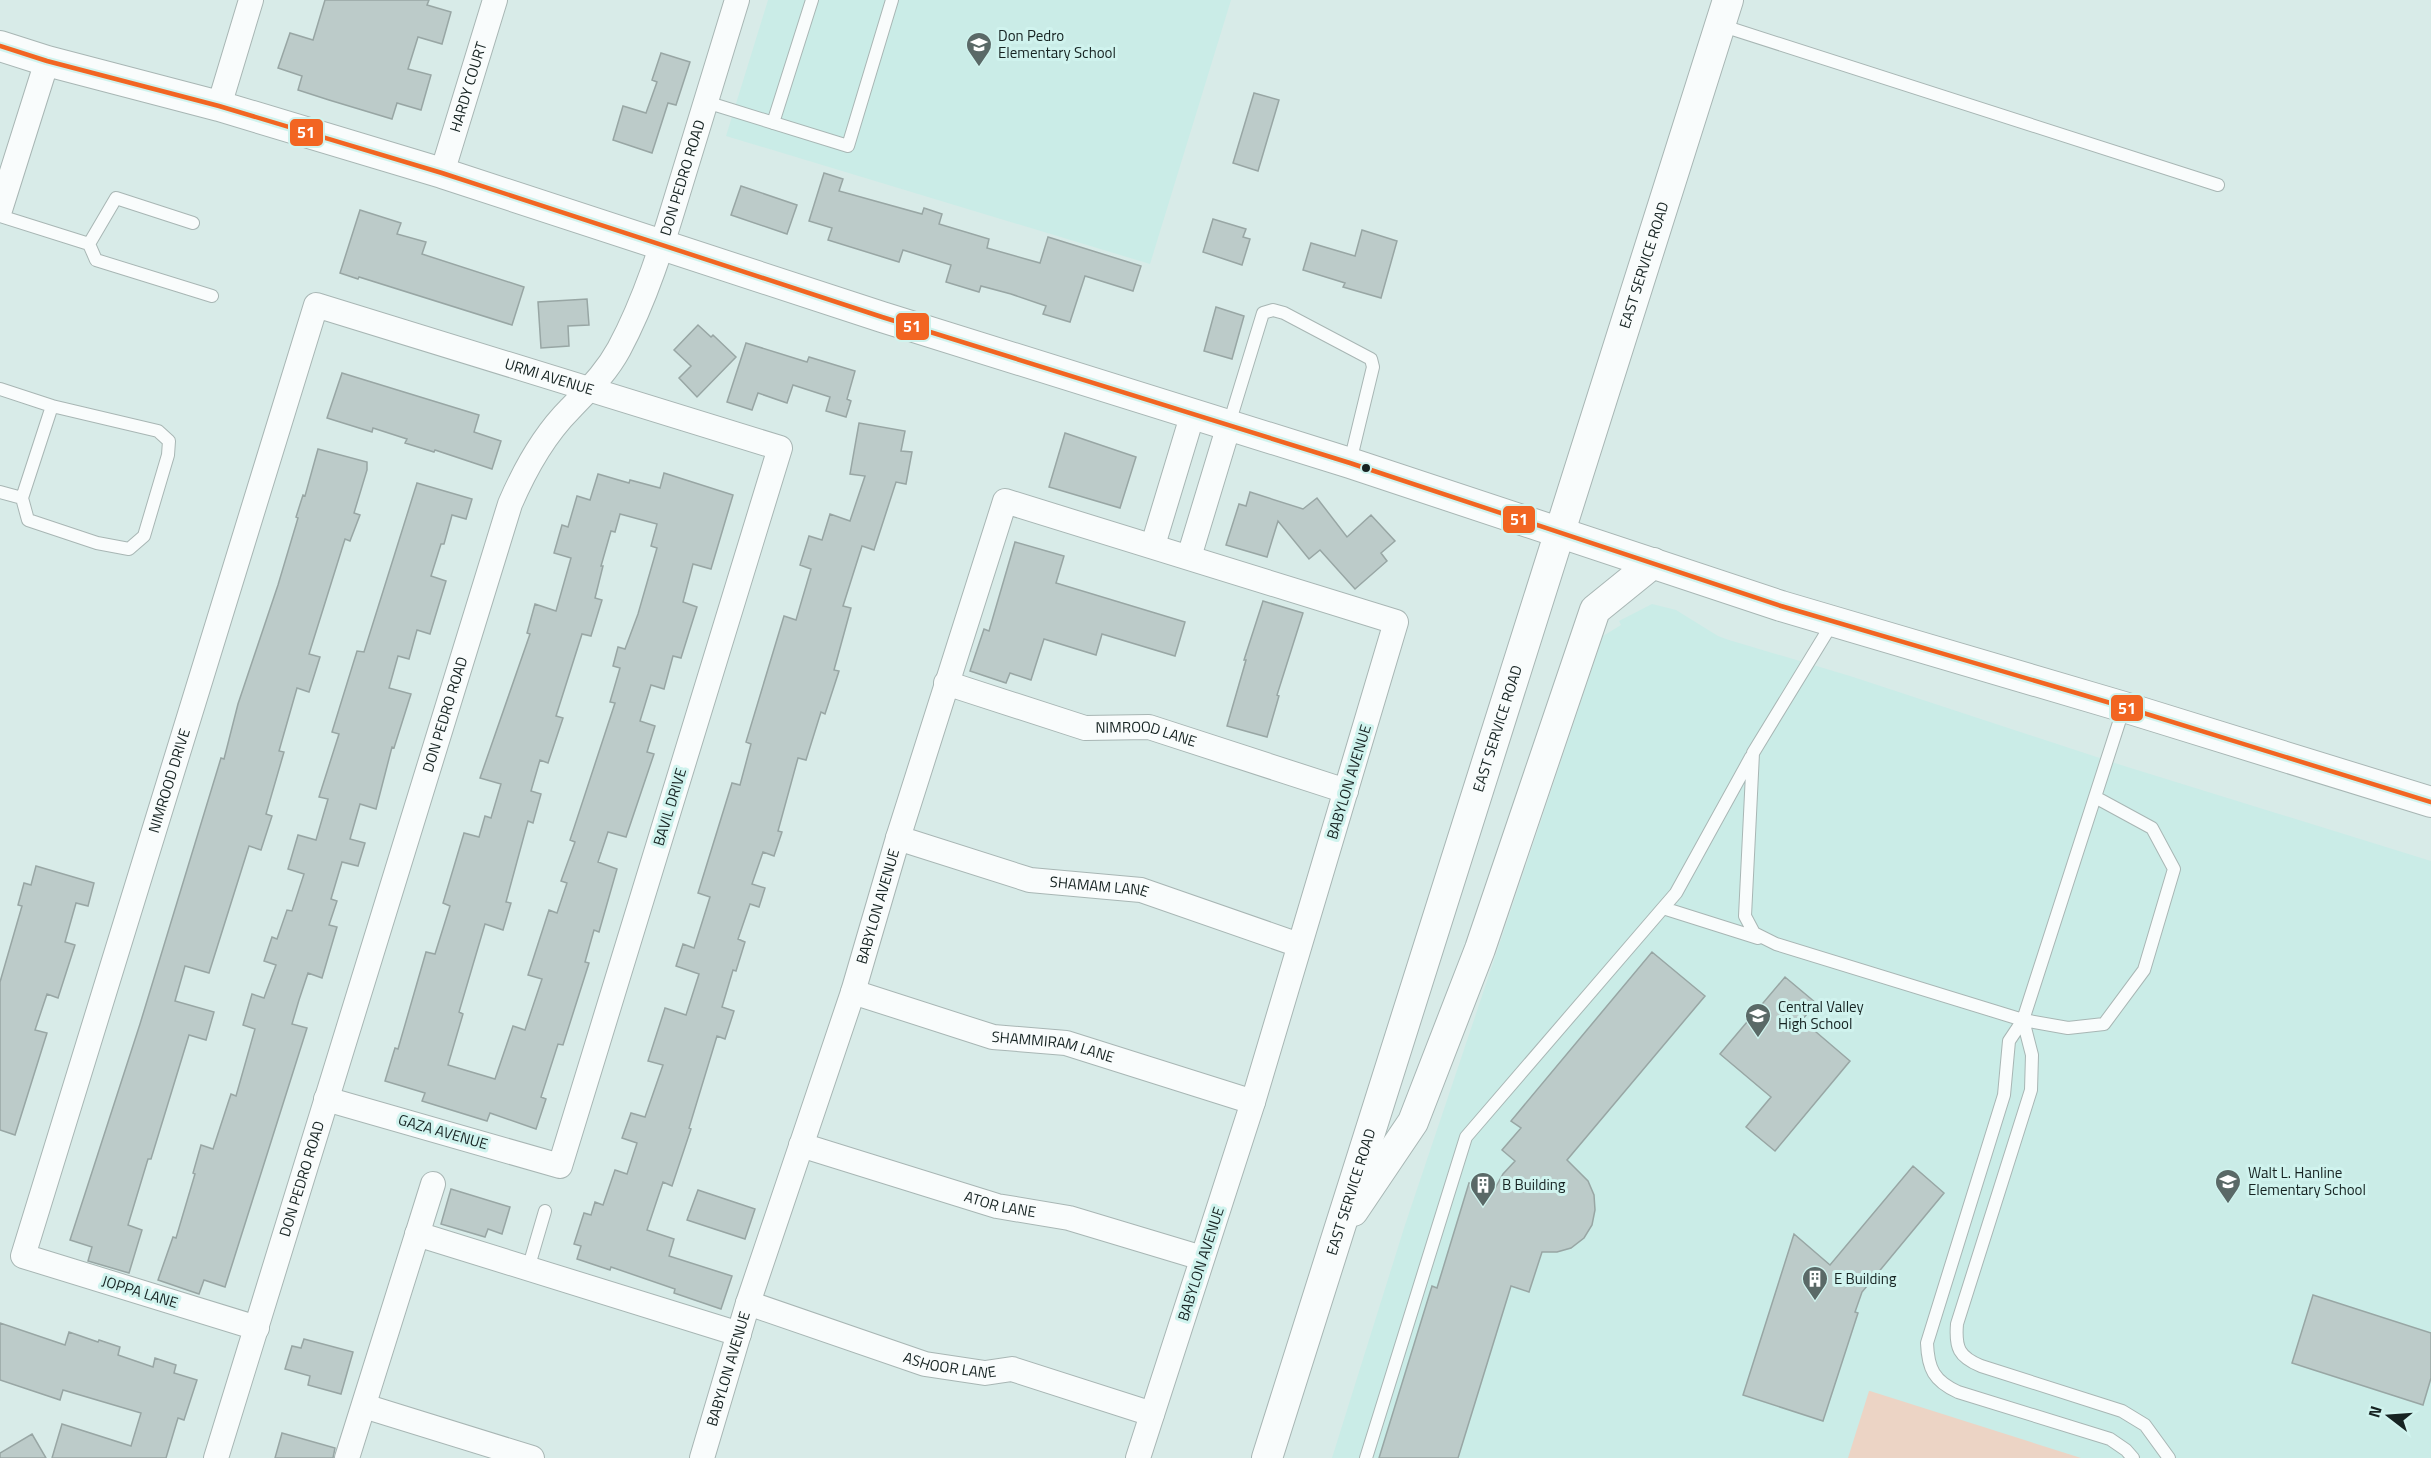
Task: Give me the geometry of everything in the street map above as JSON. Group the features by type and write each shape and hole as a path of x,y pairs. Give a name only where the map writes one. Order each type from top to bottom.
{"street":[{"path":"219,106 251,0"},
{"name":"HARDY COURT","path":"442,173 495,0"},
{"name":"DON PEDRO ROAD","path":"216,1458 510,504 524,473 545,439 570,409 590,390 618,351 634,319 662,245 737,0"},
{"name":"EAST SERVICE ROAD","path":"1266,1458 1724,13"},
{"path":"0,46 47,61 219,106 442,173 882,317 1350,463 1781,606 2124,707 2431,802"},
{"path":"0,210 47,61"},
{"name":"URMI AVENUE","path":"316,305 780,448"},
{"name":"NIMROOD DRIVE","path":"23,1256 316,305"},
{"path":"1153,545 1193,413"},
{"path":"1189,557 1229,425"},
{"name":"BAVIL DRIVE","path":"560,1166 780,448"},
{"name":"BABYLON AVENUE","path":"702,1458 748,1303 853,992 898,838 1005,501 1396,622 1253,1102 1138,1458"},
{"path":"1335,1239 1413,1122 1480,949 1595,610 1653,563"},
{"name":"NIMROOD LANE","path":"946,683 1085,728 1149,727 1346,791"},
{"name":"SHAMAM LANE","path":"898,838 1030,880 1141,890 1299,945"},
{"name":"SHAMMIRAM LANE","path":"853,992 993,1037 1066,1043 1253,1102"},
{"name":"GAZA AVENUE","path":"326,1099 560,1166"},
{"name":"ATOR LANE","path":"801,1145 997,1206 1069,1218 1202,1258"},
{"path":"347,1458 433,1184"},
{"path":"417,1234 739,1334"},
{"name":"JOPPA LANE","path":"23,1256 257,1328"},
{"name":"ASHOOR LANE","path":"748,1303 925,1364 985,1373 1012,1369 1152,1414"},
{"path":"364,1406 532,1458"}],"lane":[{"path":"773,123 812,0"},
{"path":"706,102 848,146 892,0"},
{"path":"1724,13 2218,185"},
{"path":"89,244 116,198 193,223"},
{"path":"0,216 89,244 96,260 213,296"},
{"path":"1229,425 1263,313 1273,309 1371,359 1373,367 1350,463"},
{"path":"0,389 52,406 158,431 169,441 168,455 144,536 129,549 97,543 28,520 22,498 52,406"},
{"path":"0,492 22,498"},
{"path":"1366,1458 1466,1137 1676,893 1753,753 1833,621"},
{"path":"2124,707 2023,1020 2009,1041 2004,1095 1927,1343 1928,1360 1934,1374 1944,1385 2110,1439 2133,1458"},
{"path":"1753,753 1744,916 1754,933 1765,940"},
{"path":"1663,909 2023,1020 2068,1028 2104,1024 2144,970 2174,869 2152,828 2095,797"},
{"path":"2023,1020 2032,1055 2031,1090 1957,1324 1955,1342 1965,1359 1981,1366 2122,1411 2145,1425 2169,1458"},
{"path":"528,1269 545,1211"}],"shaded area":[{"name":"Don Pedro Elementary School","path":"768,0 1231,0 1150,264 726,136"},
{"name":"Central Valley High School","path":"1652,604 1676,610 1718,636 1729,640 1850,676 2121,765 2431,861 2431,1458 1332,1458 1405,1225 1603,636 1621,625 1619,621"},
{"path":"1870,1391 2081,1458 1848,1458"}],"building":[{"path":"325,0 429,0 427,5 451,12 442,44 418,37 408,69 431,75 421,110 397,103 392,119 298,90 302,76 278,68 290,33 313,40"},
{"path":"661,53 690,62 676,105 668,103 652,153 613,140 623,106 646,113 657,82 652,80"},
{"path":"1254,93 1279,100 1258,171 1233,163"},
{"path":"824,173 843,179 839,191 922,214 924,208 942,214 939,224 989,239 987,248 1040,263 1048,237 1141,266 1133,291 1085,276 1070,322 1043,314 1046,306 1011,294 981,286 979,292 946,282 951,265 903,250 899,262 828,240 832,228 809,221"},
{"path":"741,186 797,205 787,234 731,215"},
{"path":"360,210 401,223 397,234 426,242 422,254 524,287 512,325 340,273"},
{"path":"1213,219 1246,229 1243,237 1250,239 1242,265 1203,252"},
{"path":"1362,230 1397,241 1381,298 1343,287 1345,283 1303,270 1311,243 1355,256"},
{"path":"587,299 589,325 568,326 569,346 541,348 538,302"},
{"path":"1216,307 1244,316 1232,359 1204,351"},
{"path":"698,325 711,337 713,335 736,357 697,397 679,378 691,366 674,350"},
{"path":"746,343 807,362 809,357 855,371 847,399 851,401 846,417 826,411 830,397 793,385 787,403 758,393 752,410 727,402"},
{"path":"342,373 479,415 474,432 501,441 492,469 435,450 434,452 405,443 407,439 373,428 372,432 327,418"},
{"path":"859,423 905,431 901,451 912,452 906,484 896,482 874,550 862,546 843,606 851,608 834,670 839,671 825,714 821,712 806,760 798,758 778,831 782,832 774,856 763,852 752,884 765,888 759,907 750,904 738,939 745,942 736,971 733,970 722,1007 734,1011 725,1039 717,1036 689,1128 691,1129 672,1186 663,1182 647,1230 674,1239 669,1256 732,1276 721,1309 674,1293 675,1289 611,1267 610,1270 577,1259 581,1246 574,1244 584,1213 591,1215 595,1202 603,1205 615,1170 627,1174 637,1143 622,1138 631,1113 645,1117 663,1065 648,1061 665,1008 686,1015 699,974 676,966 683,944 694,948 710,897 698,893 732,783 740,785 751,744 746,742 784,616 796,620 811,569 800,565 809,536 822,540 830,514 850,521 865,476 850,474"},
{"path":"1065,433 1136,457 1120,508 1049,487"},
{"path":"318,449 367,462 367,470 354,513 360,515 350,541 345,539 309,654 320,657 309,692 297,688 279,751 284,752 266,814 272,816 261,850 249,846 209,973 185,966 175,1001 214,1012 206,1040 189,1035 151,1159 148,1159 128,1225 142,1230 129,1273 88,1261 92,1247 70,1240 140,1024 221,758 224,759 238,704 278,585 298,518 296,517 303,495 305,496"},
{"path":"664,473 733,495 711,569 693,564 683,602 697,607 681,658 673,656 664,689 651,685 640,721 655,726 647,752 654,754 626,837 608,832 598,862 617,869 599,932 594,930 585,962 589,963 563,1045 558,1044 541,1097 546,1099 536,1129 490,1113 487,1121 422,1101 425,1093 385,1081 395,1048 398,1049 426,952 435,954 450,906 443,903 464,833 479,837 485,816 491,818 501,784 480,778 530,634 527,633 535,604 556,611 571,558 554,553 562,525 568,527 577,496 590,500 598,474 629,483 630,480 660,488","holes":["620,514 657,524 651,546 657,548 638,614 625,649 618,647 613,666 620,668 610,702 615,703 570,840 575,842 561,881 567,883 557,913 549,910 528,975 542,979 525,1030 513,1026 495,1079 448,1065 463,1014 459,1012 485,924 503,930 511,903 506,902 528,821 533,823 541,794 531,791 540,760 548,763 563,718 556,716 582,634 591,636 602,600 595,598 611,531 615,532"]},
{"path":"417,483 472,499 466,519 452,515 444,544 441,544 431,576 446,581 430,634 417,630 409,659 398,656 389,688 411,694 394,748 392,747 376,809 360,804 350,839 365,843 358,866 342,862 331,899 337,901 329,925 337,927 322,978 308,973 299,1000 292,1024 307,1028 225,1287 204,1280 199,1294 158,1280 173,1237 176,1238 201,1145 213,1149 231,1094 236,1096 255,1029 243,1025 252,994 264,998 276,965 264,961 272,937 277,939 287,910 292,911 304,874 288,869 298,835 316,840 328,799 319,797 339,734 332,732 357,651 364,652"},
{"path":"1250,492 1303,509 1317,498 1347,537 1371,515 1395,541 1381,553 1387,561 1355,589 1320,550 1309,559 1278,521 1267,557 1226,545 1239,504 1246,506"},
{"path":"1015,542 1064,556 1056,583 1185,622 1175,656 1102,634 1096,655 1044,639 1031,680 1010,673 1006,683 970,671 984,629 989,631"},
{"path":"1263,601 1303,613 1277,695 1279,696 1267,737 1227,726 1246,660 1244,660"},
{"path":"36,866 94,883 88,906 76,903 65,942 75,945 58,998 47,994 35,1030 47,1033 15,1135 0,1130 0,982 22,906 18,905 24,883 31,885"},
{"name":"B Building","path":"1652,952 1705,996 1567,1160 1588,1181 1594,1195 1595,1210 1592,1225 1584,1238 1571,1248 1557,1252 1542,1252 1529,1292 1511,1286 1458,1458 1379,1458 1432,1286 1437,1288 1469,1183 1494,1190 1503,1174 1515,1161 1502,1150 1521,1128 1511,1121"},
{"path":"1785,977 1816,1003 1802,1020 1850,1061 1775,1151 1746,1127 1771,1097 1720,1054"},
{"name":"E Building","path":"1913,1166 1944,1193 1862,1292 1855,1312 1858,1313 1823,1421 1743,1395 1794,1234 1830,1265"},
{"path":"451,1189 510,1207 502,1234 488,1229 485,1237 441,1224"},
{"path":"698,1190 755,1209 745,1239 687,1220"},
{"path":"2313,1295 2431,1333 2431,1378 2423,1405 2292,1363"},
{"path":"0,1323 65,1345 69,1332 98,1342 99,1340 120,1347 118,1355 153,1367 155,1358 176,1365 174,1373 197,1380 184,1420 178,1418 166,1458 52,1458 62,1424 131,1446 141,1413 63,1390 60,1400 0,1380"},
{"path":"304,1339 353,1352 341,1394 308,1385 310,1376 285,1369 292,1346 301,1348"},
{"path":"282,1433 335,1448 333,1458 275,1458"},
{"path":"32,1434 46,1458 0,1458 0,1453"}],"transit line":[{"name":"51","path":"0,46 47,61 219,106 442,173 882,317 1350,463 1781,606 2124,707 2431,802"}],"place":[{"name":"Don Pedro Elementary School","path":"979,68"},
{"name":"Central Valley High School","path":"1758,1039"},
{"name":"Walt L. Hanline Elementary School","path":"2228,1205"},
{"name":"B Building","path":"1483,1208"},
{"name":"E Building","path":"1815,1302"}]}
